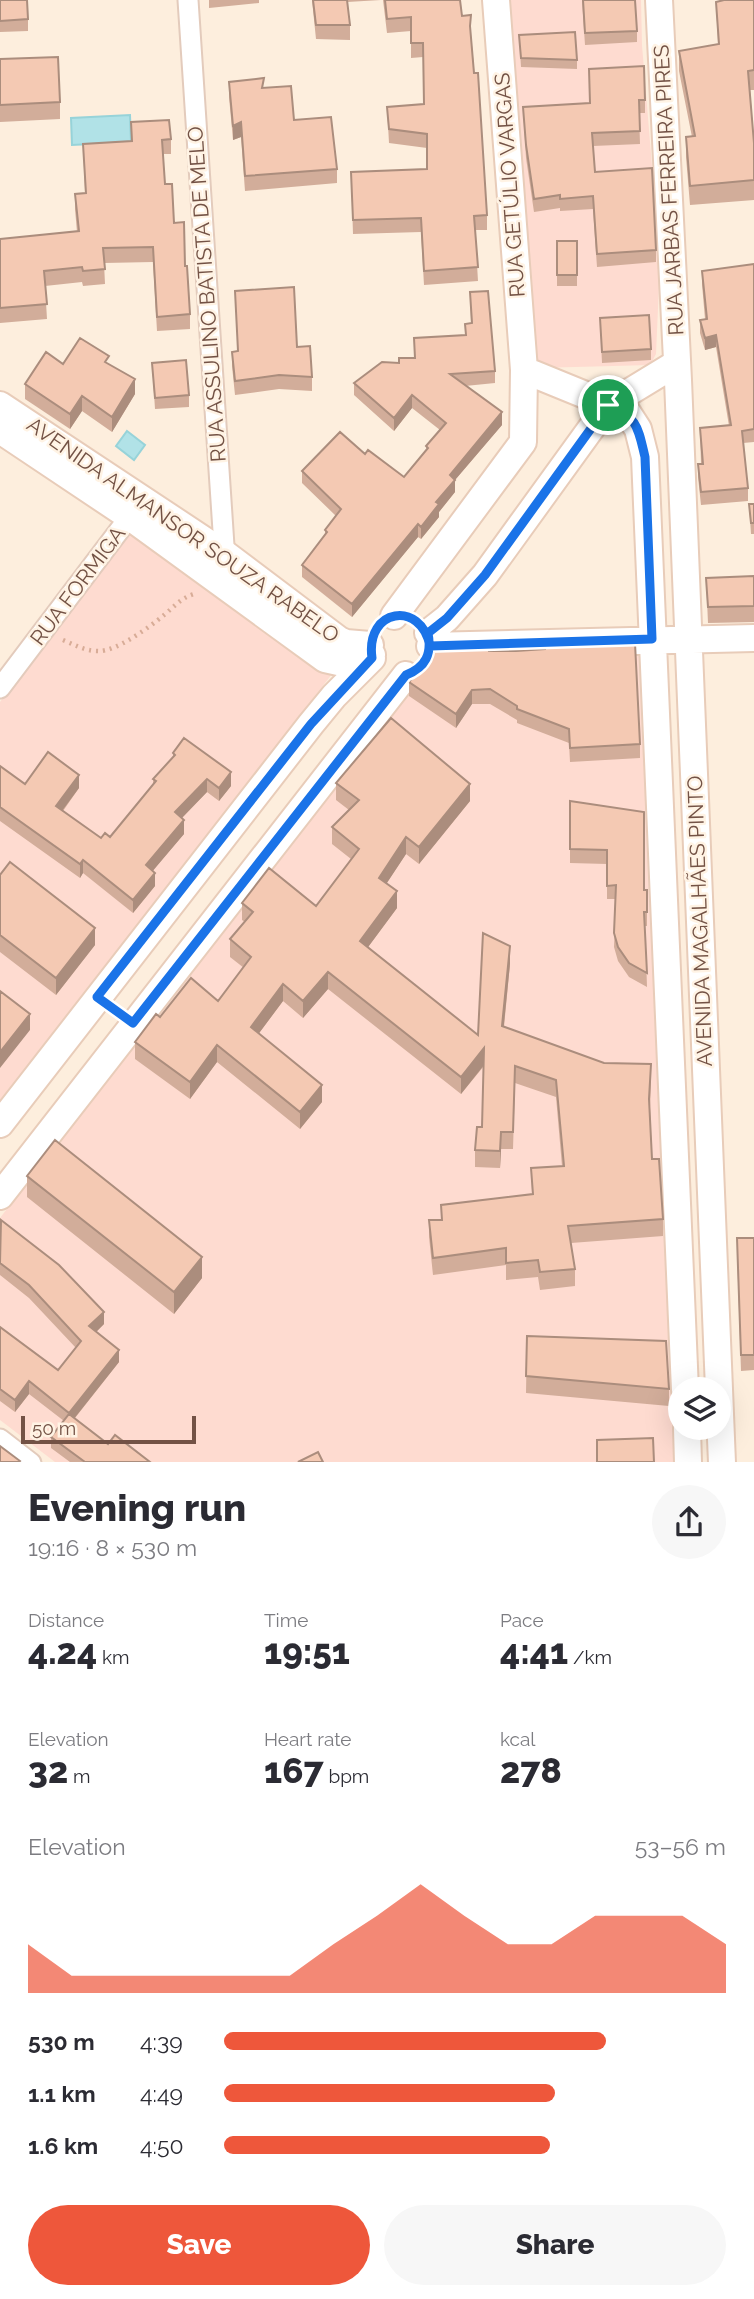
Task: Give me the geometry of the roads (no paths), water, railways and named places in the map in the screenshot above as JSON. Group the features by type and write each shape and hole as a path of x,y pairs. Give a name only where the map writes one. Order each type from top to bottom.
{"street":[{"name":"RUA ASSULINO BATISTA DE MELO","path":"188,0 227,588"},
{"name":"RUA GETÚLIO VARGAS","path":"394,616 523,442 524,370 496,0"},
{"name":"RUA JARBAS FERREIRA PIRES","path":"659,0 678,372"},
{"path":"524,370 608,405"},
{"path":"371,653 381,669 392,675 406,675 418,670 427,659 429,640 485,575 608,405 678,372"},
{"name":"AVENIDA MAGALHÃES PINTO","path":"678,372 722,1462"},
{"name":"AVENIDA ALMANSOR SOUZA RABELO","path":"0,405 136,508 227,588 325,659 343,663 371,653"},
{"name":"AVENIDA MAGALHÃES PINTO","path":"608,405 627,412 638,429 645,457 684,1377"},
{"name":"AVENIDA ALMANSOR SOUZA RABELO","path":"0,430 136,508 225,555 339,640 371,653"},
{"name":"RUA FORMIGA","path":"0,688 136,508"},
{"path":"0,1124 311,724 371,653 373,632 382,622 394,616 407,617 419,622 429,640"},
{"path":"429,640 754,638"},
{"path":"0,1196 406,675"},
{"path":"97,997 133,1023"},
{"path":"672,1086 707,1084"},
{"path":"0,1439 31,1462"},
{"path":"687,1440 688,1462"}],"water":[{"path":"130,115 131,142 72,145 71,118"},
{"path":"127,431 145,445 134,460 116,446"}]}
